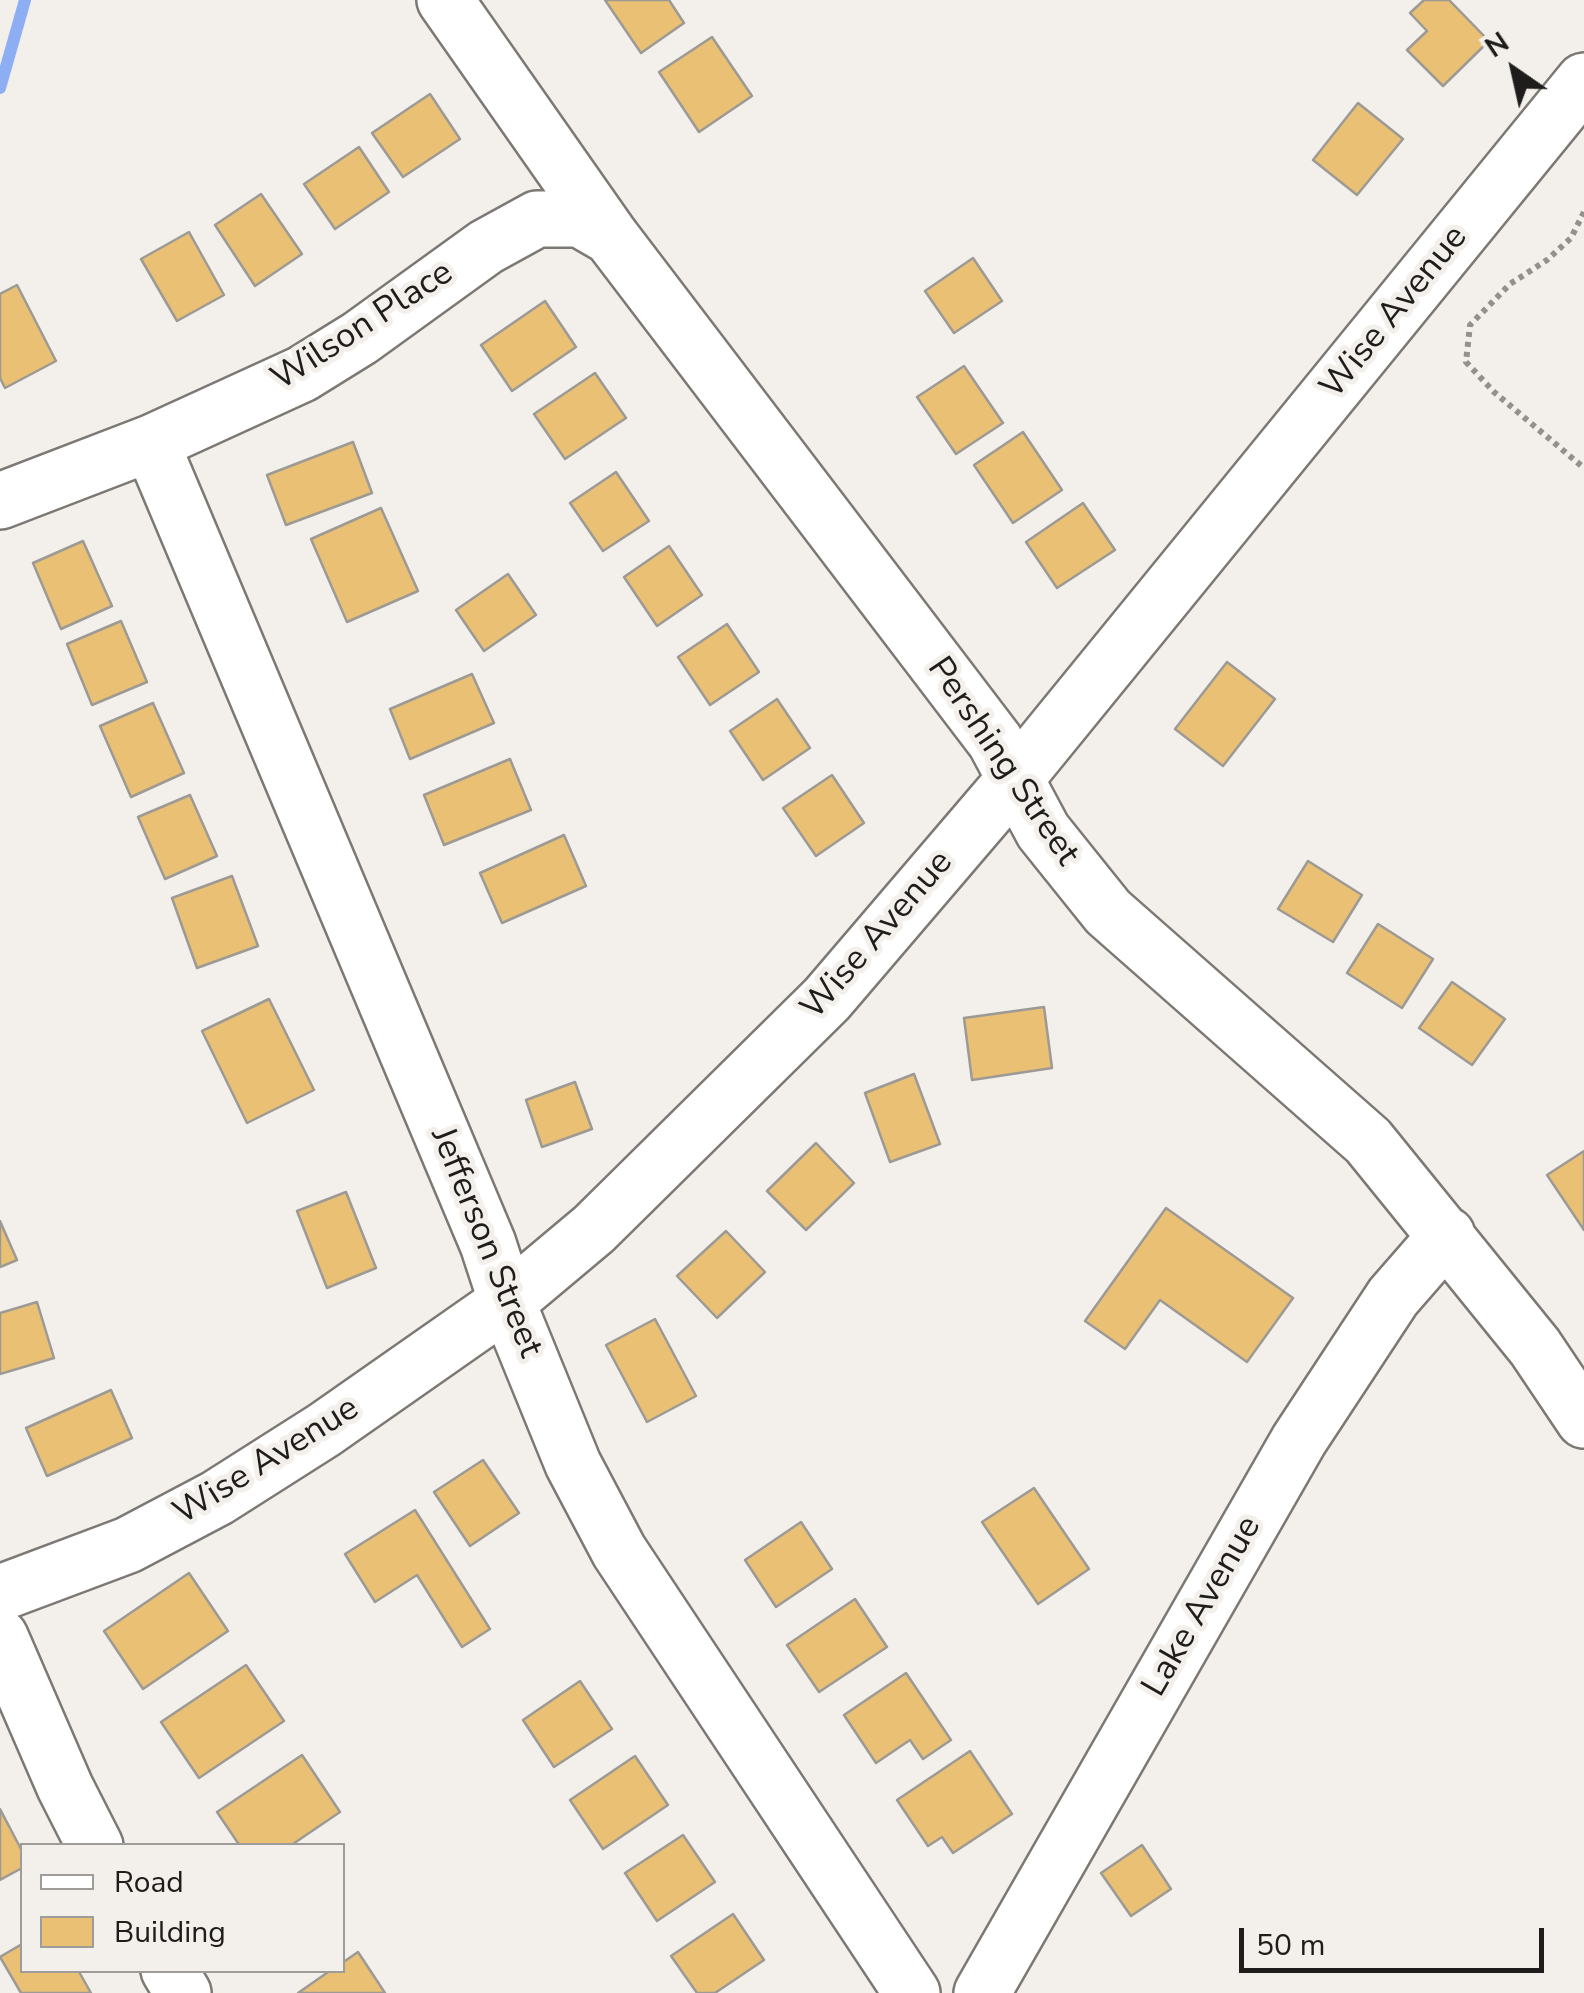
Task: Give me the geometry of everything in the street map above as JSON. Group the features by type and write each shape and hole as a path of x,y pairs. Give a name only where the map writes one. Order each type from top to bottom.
{"street":[{"name":"Pershing Street","path":"445,0 611,237 995,741 1043,831 1108,912 1368,1142 1535,1346 1584,1420"},
{"name":"Wise Avenue","path":"0,1593 128,1545 218,1498 324,1430 508,1302 594,1230 827,999 1015,779 1584,81"},
{"name":"Wilson Place","path":"0,501 151,443 302,374 360,338 486,246 537,219 580,219 611,237"},
{"name":"Jefferson Street","path":"151,443 488,1244 573,1464 619,1551 912,1993"},
{"name":"Lake Avenue","path":"982,1993 1299,1440 1393,1297 1447,1235"},
{"path":"0,1637 93,1843"}],"path":[{"path":"1584,212 1571,238 1547,260 1510,284 1470,324 1466,362 1494,392 1584,468"}],"building":[{"path":"605,0 669,0 684,23 641,53"},
{"path":"1424,0 1449,0 1489,41 1443,86 1407,50 1427,31 1410,13"},
{"path":"712,37 752,96 699,132 659,72"},
{"path":"430,94 460,139 403,177 372,133"},
{"path":"1358,103 1403,139 1357,195 1313,160"},
{"path":"359,147 389,192 335,229 304,184"},
{"path":"261,194 302,254 255,286 215,225"},
{"path":"189,232 224,295 177,321 141,259"},
{"path":"973,258 1002,301 954,333 925,291"},
{"path":"17,285 56,361 5,388 0,378 0,294"},
{"path":"545,301 576,347 512,391 481,345"},
{"path":"964,366 1003,423 956,454 917,397"},
{"path":"595,373 626,418 565,459 534,414"},
{"path":"1023,432 1062,490 1013,523 974,465"},
{"path":"353,442 372,493 286,525 267,475"},
{"path":"616,472 649,521 603,551 570,503"},
{"path":"1083,503 1115,550 1057,588 1026,542"},
{"path":"381,508 418,591 347,622 311,539"},
{"path":"83,541 112,606 61,629 33,563"},
{"path":"669,546 702,595 657,626 624,577"},
{"path":"508,574 536,615 484,651 456,610"},
{"path":"121,621 147,682 92,705 67,644"},
{"path":"727,624 759,672 710,705 678,657"},
{"path":"1227,662 1275,699 1223,766 1175,729"},
{"path":"472,674 494,723 410,759 390,709"},
{"path":"777,699 810,748 763,780 730,731"},
{"path":"153,703 184,773 131,797 100,726"},
{"path":"510,759 531,810 444,845 424,795"},
{"path":"832,775 864,823 816,856 783,808"},
{"path":"190,795 217,856 165,879 138,817"},
{"path":"564,835 586,886 502,923 480,873"},
{"path":"1308,861 1362,895 1333,942 1278,909"},
{"path":"232,876 258,946 197,968 172,898"},
{"path":"1378,924 1433,959 1402,1008 1347,973"},
{"path":"1452,982 1505,1019 1472,1065 1419,1028"},
{"path":"269,999 314,1090 247,1123 202,1031"},
{"path":"1044,1007 1052,1068 972,1080 964,1018"},
{"path":"914,1074 940,1144 890,1162 865,1093"},
{"path":"575,1082 592,1129 542,1147 526,1100"},
{"path":"816,1143 854,1183 806,1230 767,1191"},
{"path":"1584,1151 1584,1230 1547,1175"},
{"path":"346,1192 376,1268 327,1288 297,1211"},
{"path":"1166,1208 1293,1298 1247,1362 1160,1300 1125,1349 1085,1321"},
{"path":"0,1221 17,1260 0,1267"},
{"path":"726,1231 765,1272 717,1318 677,1276"},
{"path":"37,1302 54,1358 0,1374 0,1313"},
{"path":"655,1319 696,1396 647,1422 606,1345"},
{"path":"111,1390 132,1438 47,1476 26,1428"},
{"path":"483,1460 519,1513 470,1546 434,1492"},
{"path":"1034,1488 1089,1569 1038,1604 982,1522"},
{"path":"415,1510 490,1629 462,1647 417,1575 375,1602 345,1554"},
{"path":"801,1522 832,1569 776,1607 745,1560"},
{"path":"189,1573 228,1631 143,1689 104,1631"},
{"path":"855,1599 887,1647 819,1692 787,1645"},
{"path":"246,1665 284,1721 199,1778 161,1722"},
{"path":"906,1673 951,1740 923,1759 910,1740 876,1763 844,1715"},
{"path":"580,1681 612,1729 554,1767 523,1720"},
{"path":"970,1751 1012,1814 953,1853 942,1837 928,1846 897,1800"},
{"path":"302,1755 340,1812 294,1843 238,1843 217,1812"},
{"path":"635,1756 668,1805 603,1849 570,1800"},
{"path":"0,1809 20,1847 20,1869 0,1880"},
{"path":"683,1835 715,1882 657,1921 625,1873"},
{"path":"1142,1845 1171,1889 1131,1916 1101,1873"},
{"path":"733,1914 764,1960 715,1993 697,1993 671,1956"},
{"path":"20,1945 20,1973 80,1973 91,1993 21,1993 0,1957"},
{"path":"358,1952 385,1993 298,1993 327,1973 345,1973 345,1961"}],"waterway":[{"path":"0,88 25,0"}]}
